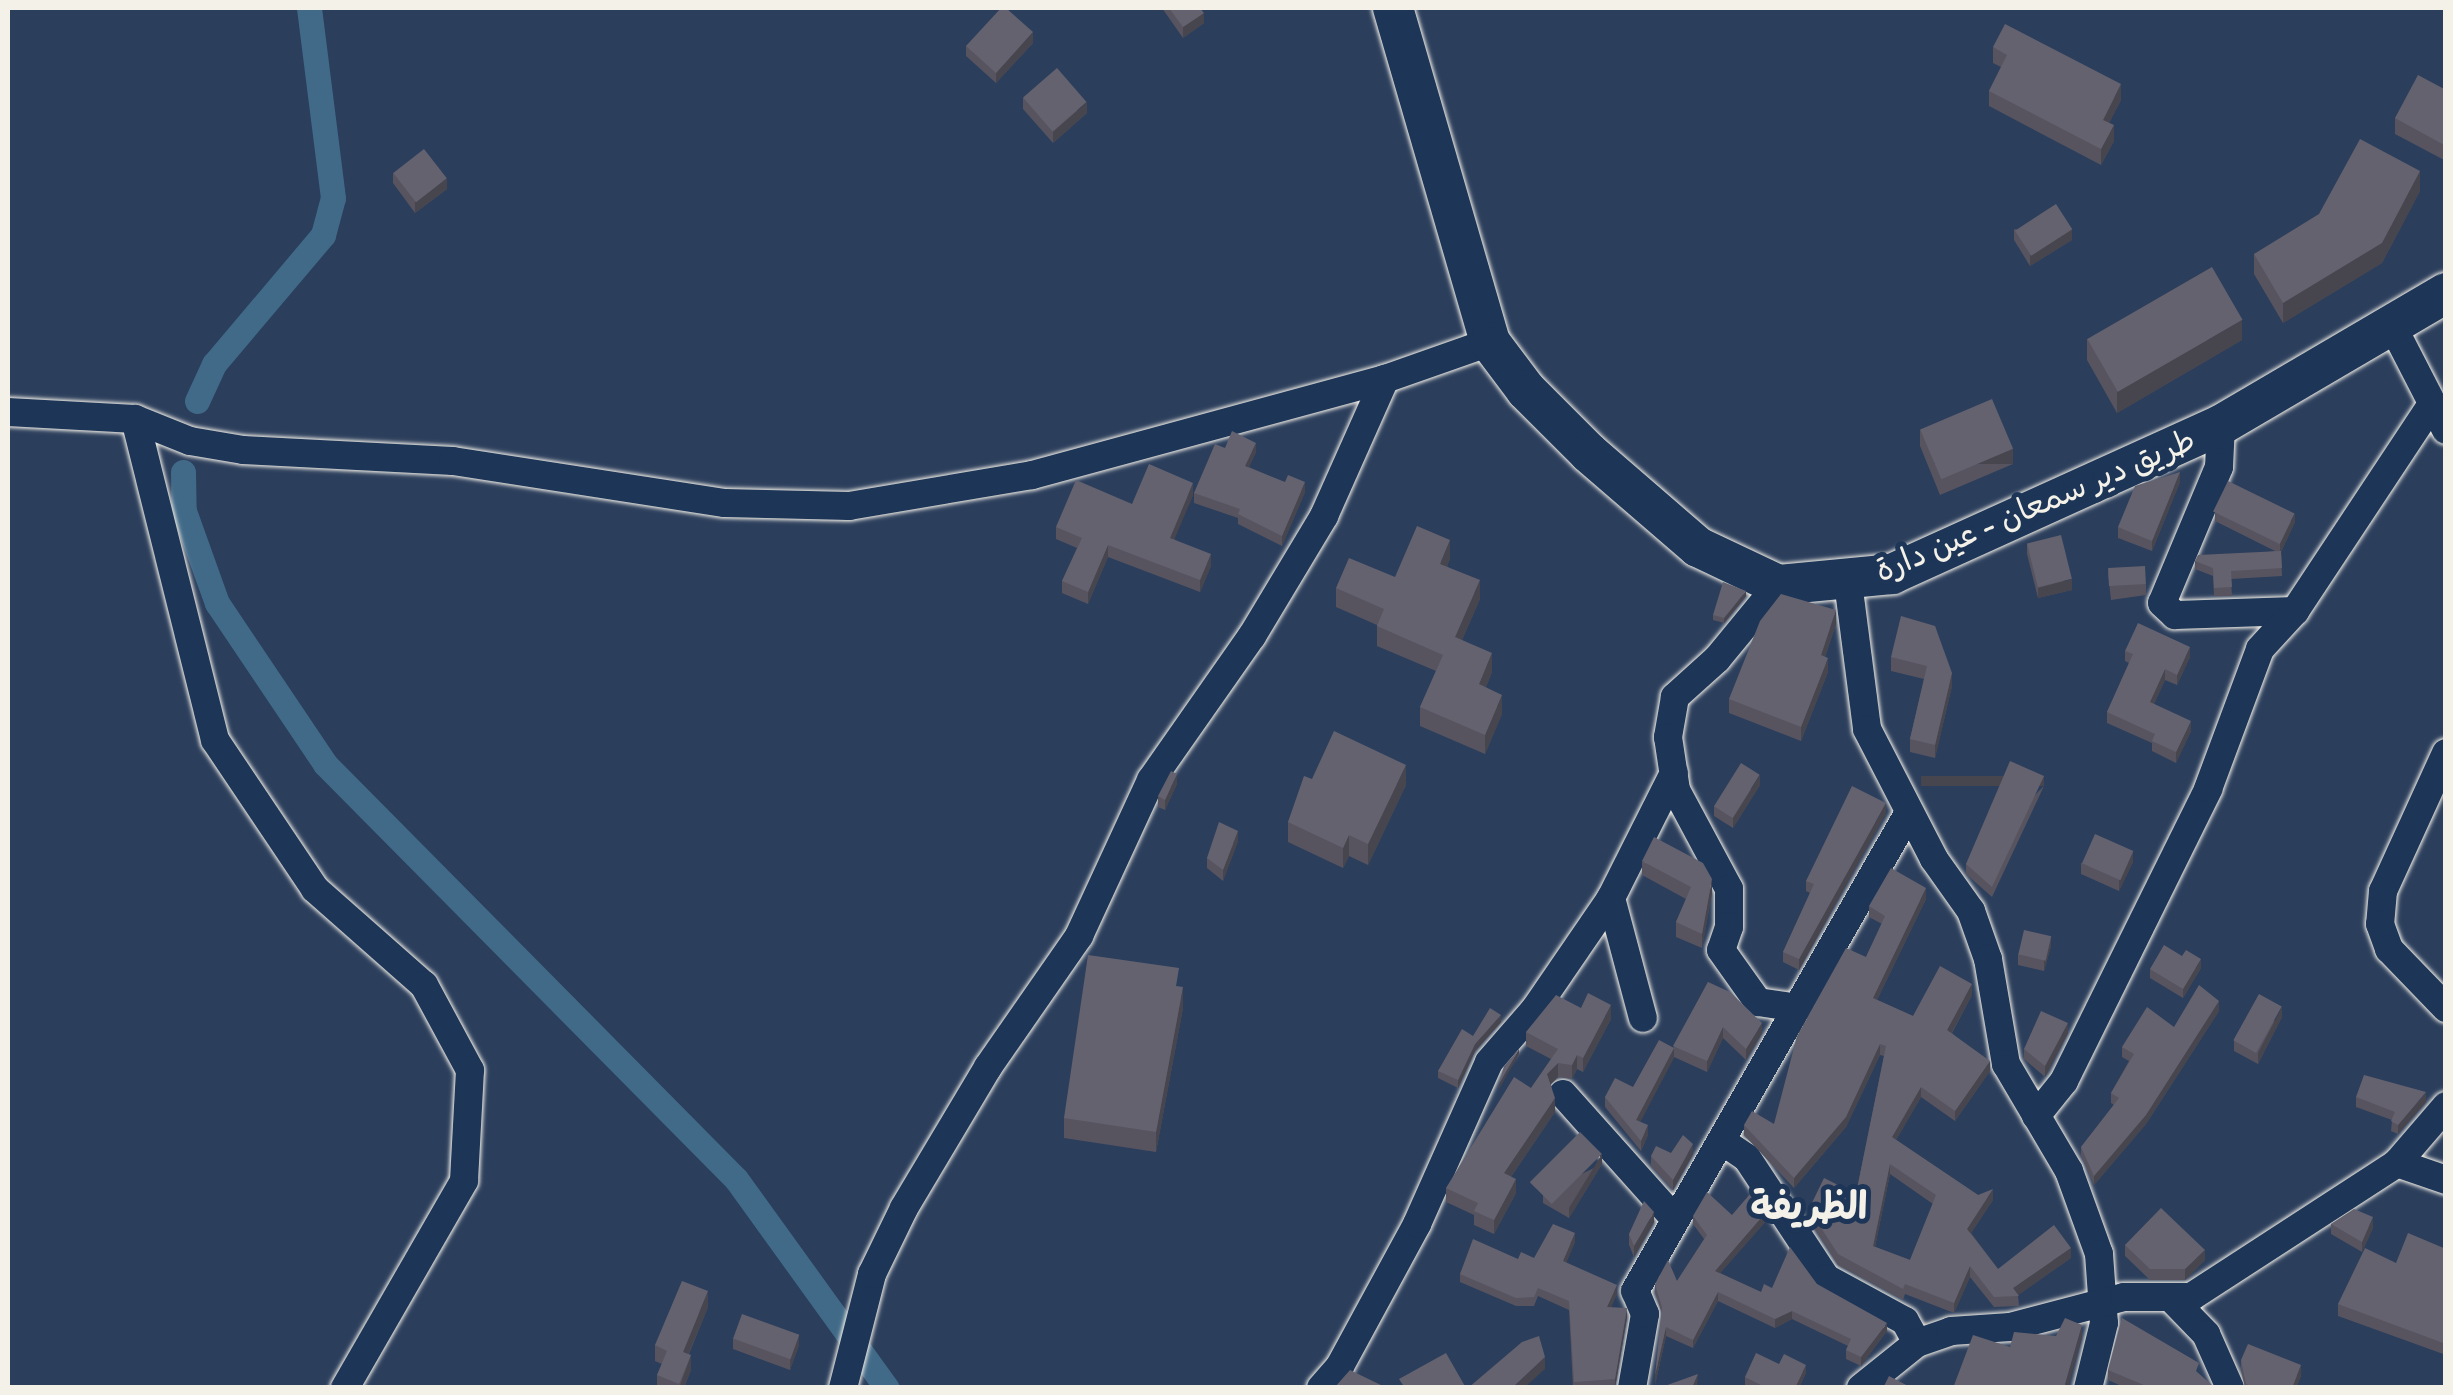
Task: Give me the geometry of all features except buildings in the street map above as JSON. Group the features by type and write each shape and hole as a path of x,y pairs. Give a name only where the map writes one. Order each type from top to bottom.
{"main road":[{"name":"طريق دير سمعان - عين دارة","path":"1392,8 1490,342 1589,452 1698,548 1778,585 1848,582 1892,574 2222,425 2390,323 2446,294"}],"street":[{"path":"2390,323 2446,430"},
{"path":"8,412 135,419 190,441 244,450 452,461 725,503 849,506 972,490 1385,378 1490,342"},
{"path":"846,1378 860,1315 904,1208 988,1067 1079,936 1151,780 1252,636 1324,516 1385,378"},
{"path":"2036,1116 2064,1081 2208,790 2260,650 2296,612 2432,404"},
{"path":"135,419 215,740 315,888 424,986 470,1070 464,1181 345,1388"},
{"path":"2222,425 2219,467 2162,604 2175,615 2296,612"},
{"path":"1848,582 1867,729 1908,814 1971,911 1988,959 2006,1064 2069,1171 2099,1254 2104,1303 2088,1388"},
{"path":"1778,585 1717,659 1675,697 1668,737 1674,773 1692,829 1729,889 1721,950 1758,1002 1798,1008"},
{"path":"2446,753 2383,891 2380,924 2388,950 2446,1008"},
{"path":"1321,1388 1340,1366 1418,1224 1489,1062 1535,1010 1611,898 1674,773"},
{"path":"1632,1388 1645,1314 1636,1291 1674,1218 1908,814"},
{"path":"1611,898 1643,1018"},
{"path":"1564,1094 1674,1218"},
{"path":"1862,1388 1917,1343 2124,1297 2191,1297 2397,1163 2446,1106"},
{"path":"1722,1141 1747,1158 1826,1278 1905,1321 1917,1343"},
{"path":"2397,1163 2446,1180"},
{"path":"2172,1298 2206,1334 2230,1388"}],"waterway":[{"path":"197,401 214,364 323,235 333,198 309,8"},
{"path":"183,472 184,511 217,603 325,764 736,1179 887,1388"}],"district":[{"name":"الظريفة","path":"1809,1207"}]}
